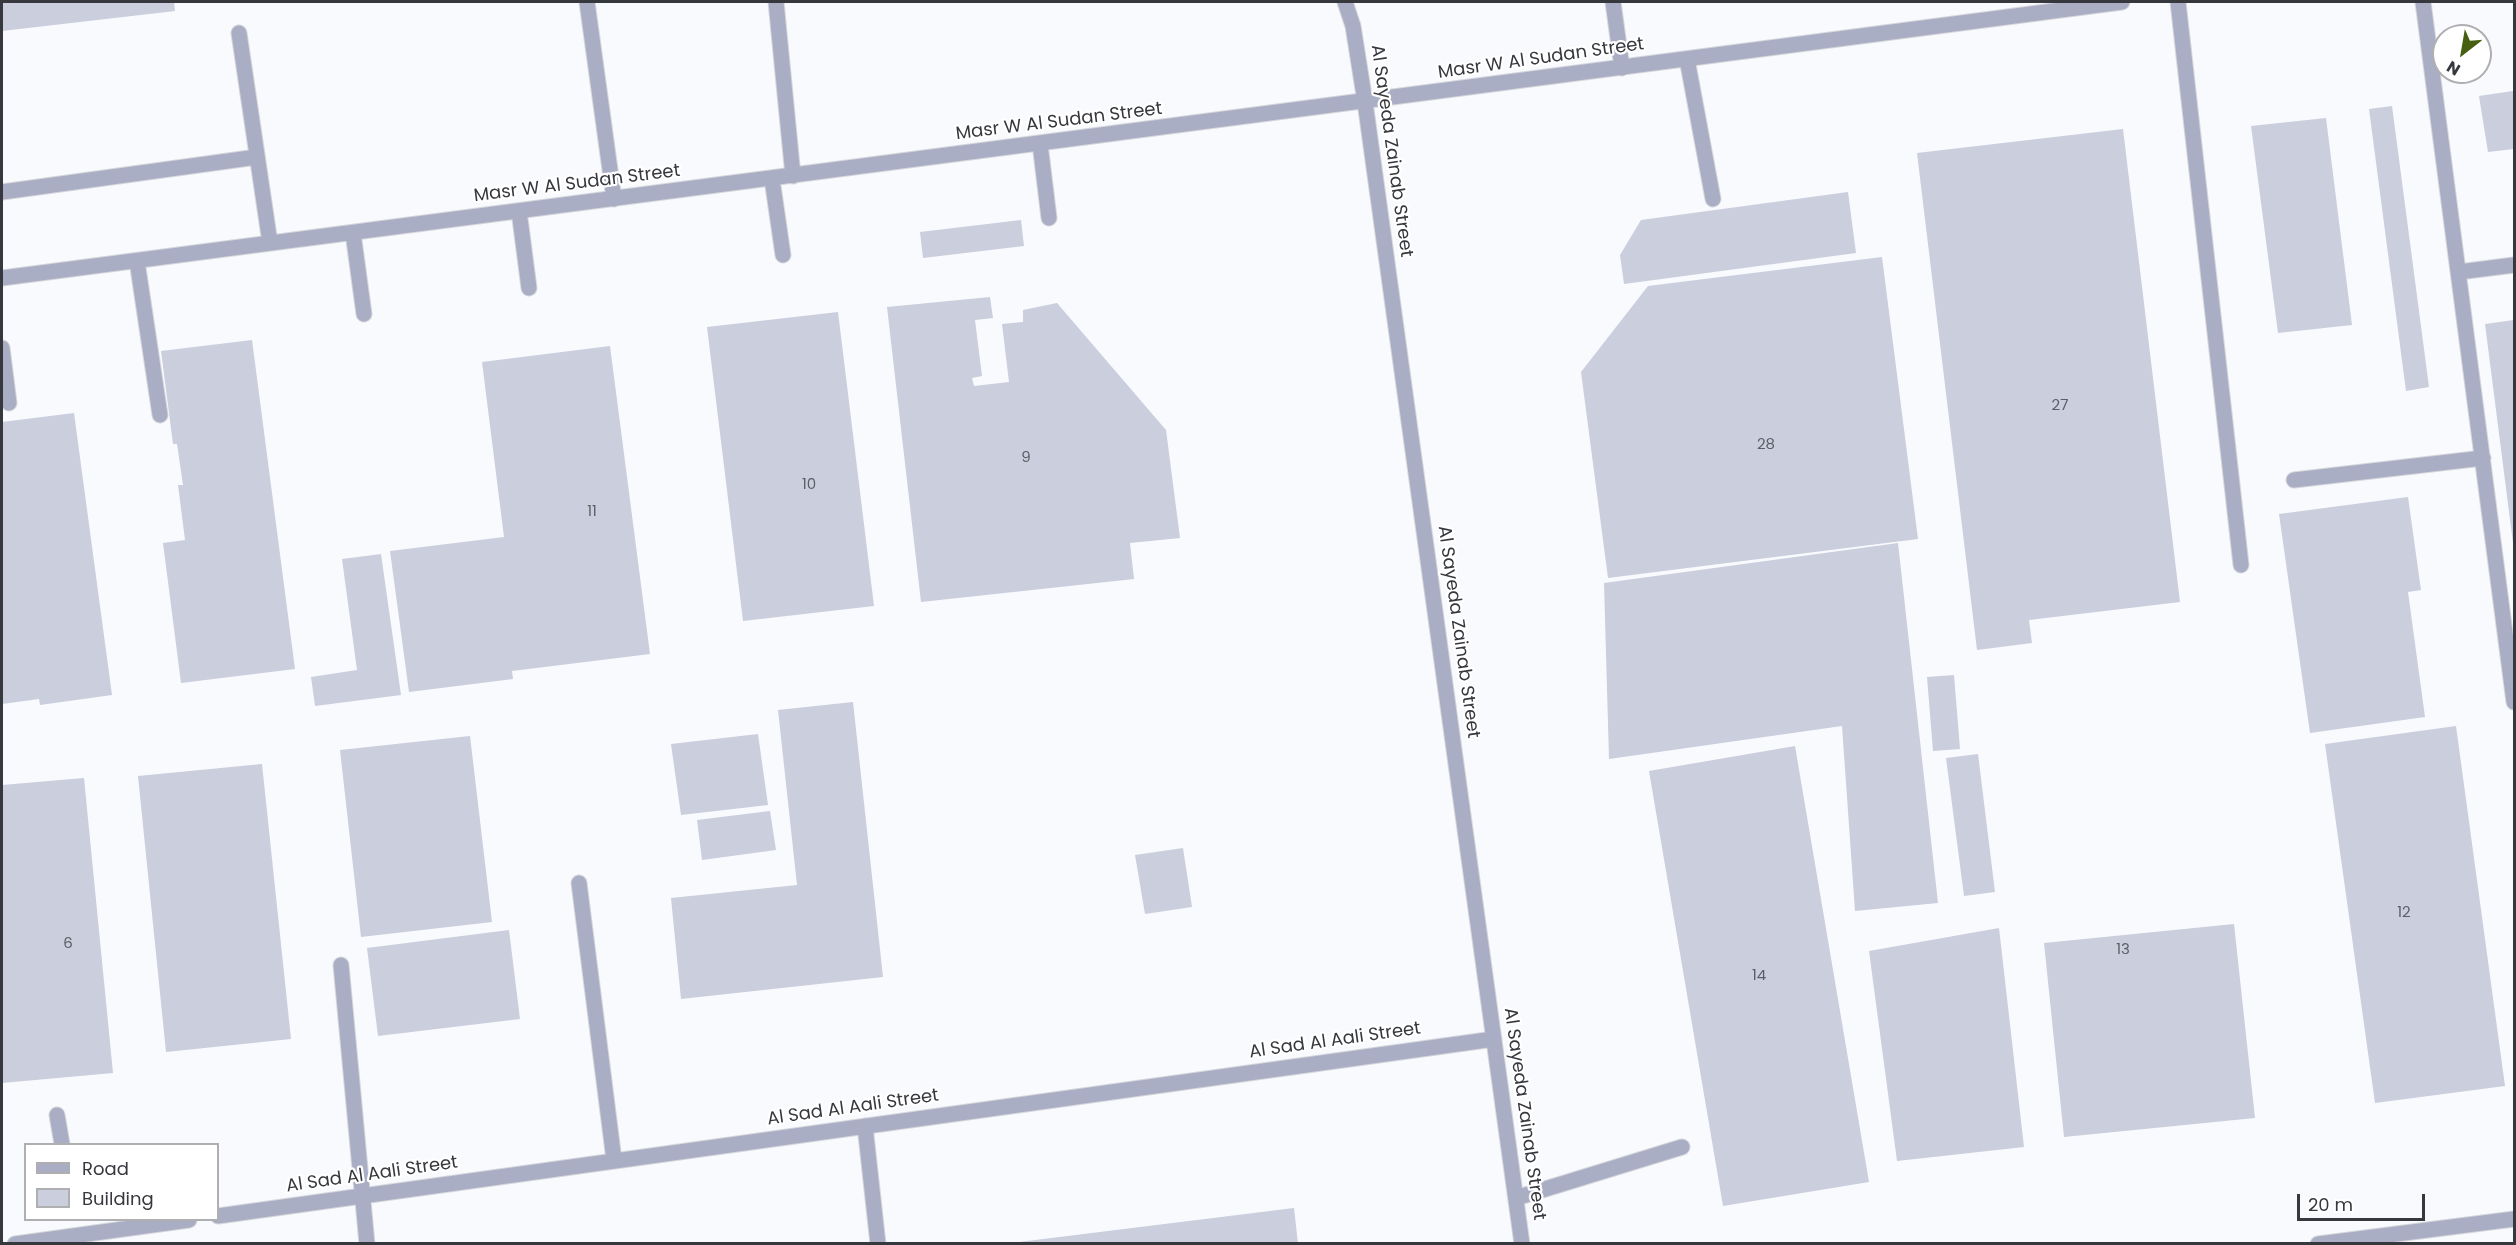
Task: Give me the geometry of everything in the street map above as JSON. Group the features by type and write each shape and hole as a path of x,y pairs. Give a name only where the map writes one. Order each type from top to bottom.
{"lane":[{"path":"587,2 614,199"},
{"path":"776,2 793,176"},
{"name":"Al Sayeda Zainab Street","path":"1345,2 1353,26 1365,102 1522,1244"},
{"name":"Al Sayeda Zainab Street","path":"1353,26 1356,2"},
{"path":"1613,2 1622,68"},
{"name":"Masr W Al Sudan Street","path":"2,278 1365,102 2060,6 2122,2"},
{"path":"2178,2 2241,565"},
{"path":"2423,2 2514,702"},
{"path":"239,33 270,243"},
{"path":"1687,59 1713,199"},
{"path":"1040,144 1049,218"},
{"path":"2,192 257,157"},
{"path":"772,178 783,255"},
{"path":"519,211 529,288"},
{"path":"353,233 364,314"},
{"path":"137,261 160,415"},
{"path":"2458,272 2514,265"},
{"path":"2,348 9,403"},
{"path":"2294,480 2483,458"},
{"path":"579,883 614,1160"},
{"path":"341,965 367,1244"},
{"name":"Al Sad Al Aali Street","path":"219,1216 1494,1039"},
{"path":"57,1115 62,1143"},
{"path":"865,1126 878,1244"},
{"path":"1515,1198 1682,1147"},
{"path":"2318,1244 2514,1219"},
{"path":"73,1221 76,1239"},
{"path":"15,1244 76,1239 183,1221"}],"building":[{"path":"2,2 174,2 175,11 2,31"},
{"path":"2513,91 2514,149 2488,152 2479,96"},
{"path":"2392,106 2429,387 2406,391 2369,109"},
{"path":"2326,118 2352,325 2278,333 2251,126"},
{"path":"2123,129 2180,602 2029,620 2032,643 1977,650 1917,153"},
{"path":"1848,192 1856,253 1624,284 1620,255 1641,220"},
{"path":"1021,220 1024,246 923,258 920,232"},
{"path":"1882,257 1918,539 1608,578 1581,372 1648,286"},
{"path":"990,297 993,318 975,320 982,376 972,378 974,386 1009,382 1002,324 1023,322 1023,310 1057,303 1166,430 1180,538 1130,543 1134,579 921,602 887,307"},
{"path":"838,312 874,606 743,621 707,327"},
{"path":"2514,320 2514,542 2513,543 2485,324"},
{"path":"252,340 295,669 181,683 163,543 185,540 178,485 183,485 177,444 173,444 161,351"},
{"path":"610,346 650,654 512,671 513,679 409,692 390,551 504,537 482,362"},
{"path":"74,413 112,695 40,705 39,699 2,704 2,422"},
{"path":"2408,497 2421,590 2408,592 2425,717 2310,733 2279,514"},
{"path":"1898,543 1938,903 1855,911 1842,726 1609,759 1604,583"},
{"path":"381,554 401,695 315,706 311,677 357,670 342,559"},
{"path":"1954,675 1960,749 1933,751 1927,677"},
{"path":"853,702 883,977 681,999 671,898 797,885 778,710"},
{"path":"2456,726 2505,1086 2375,1103 2325,744"},
{"path":"758,734 768,805 681,815 671,744"},
{"path":"470,736 492,922 361,937 340,750"},
{"path":"1795,746 1869,1182 1723,1206 1649,771"},
{"path":"1978,754 1995,892 1964,896 1946,758"},
{"path":"262,764 291,1039 166,1052 138,776"},
{"path":"84,778 113,1073 2,1083 2,785"},
{"path":"770,811 776,850 702,860 697,820"},
{"path":"1183,848 1192,907 1145,914 1135,855"},
{"path":"2234,924 2255,1118 2064,1137 2044,943"},
{"path":"1999,928 2024,1147 1897,1161 1869,951"},
{"path":"509,930 520,1019 378,1036 367,948"},
{"path":"1294,1208 1298,1244 1019,1244 1019,1242"}]}
